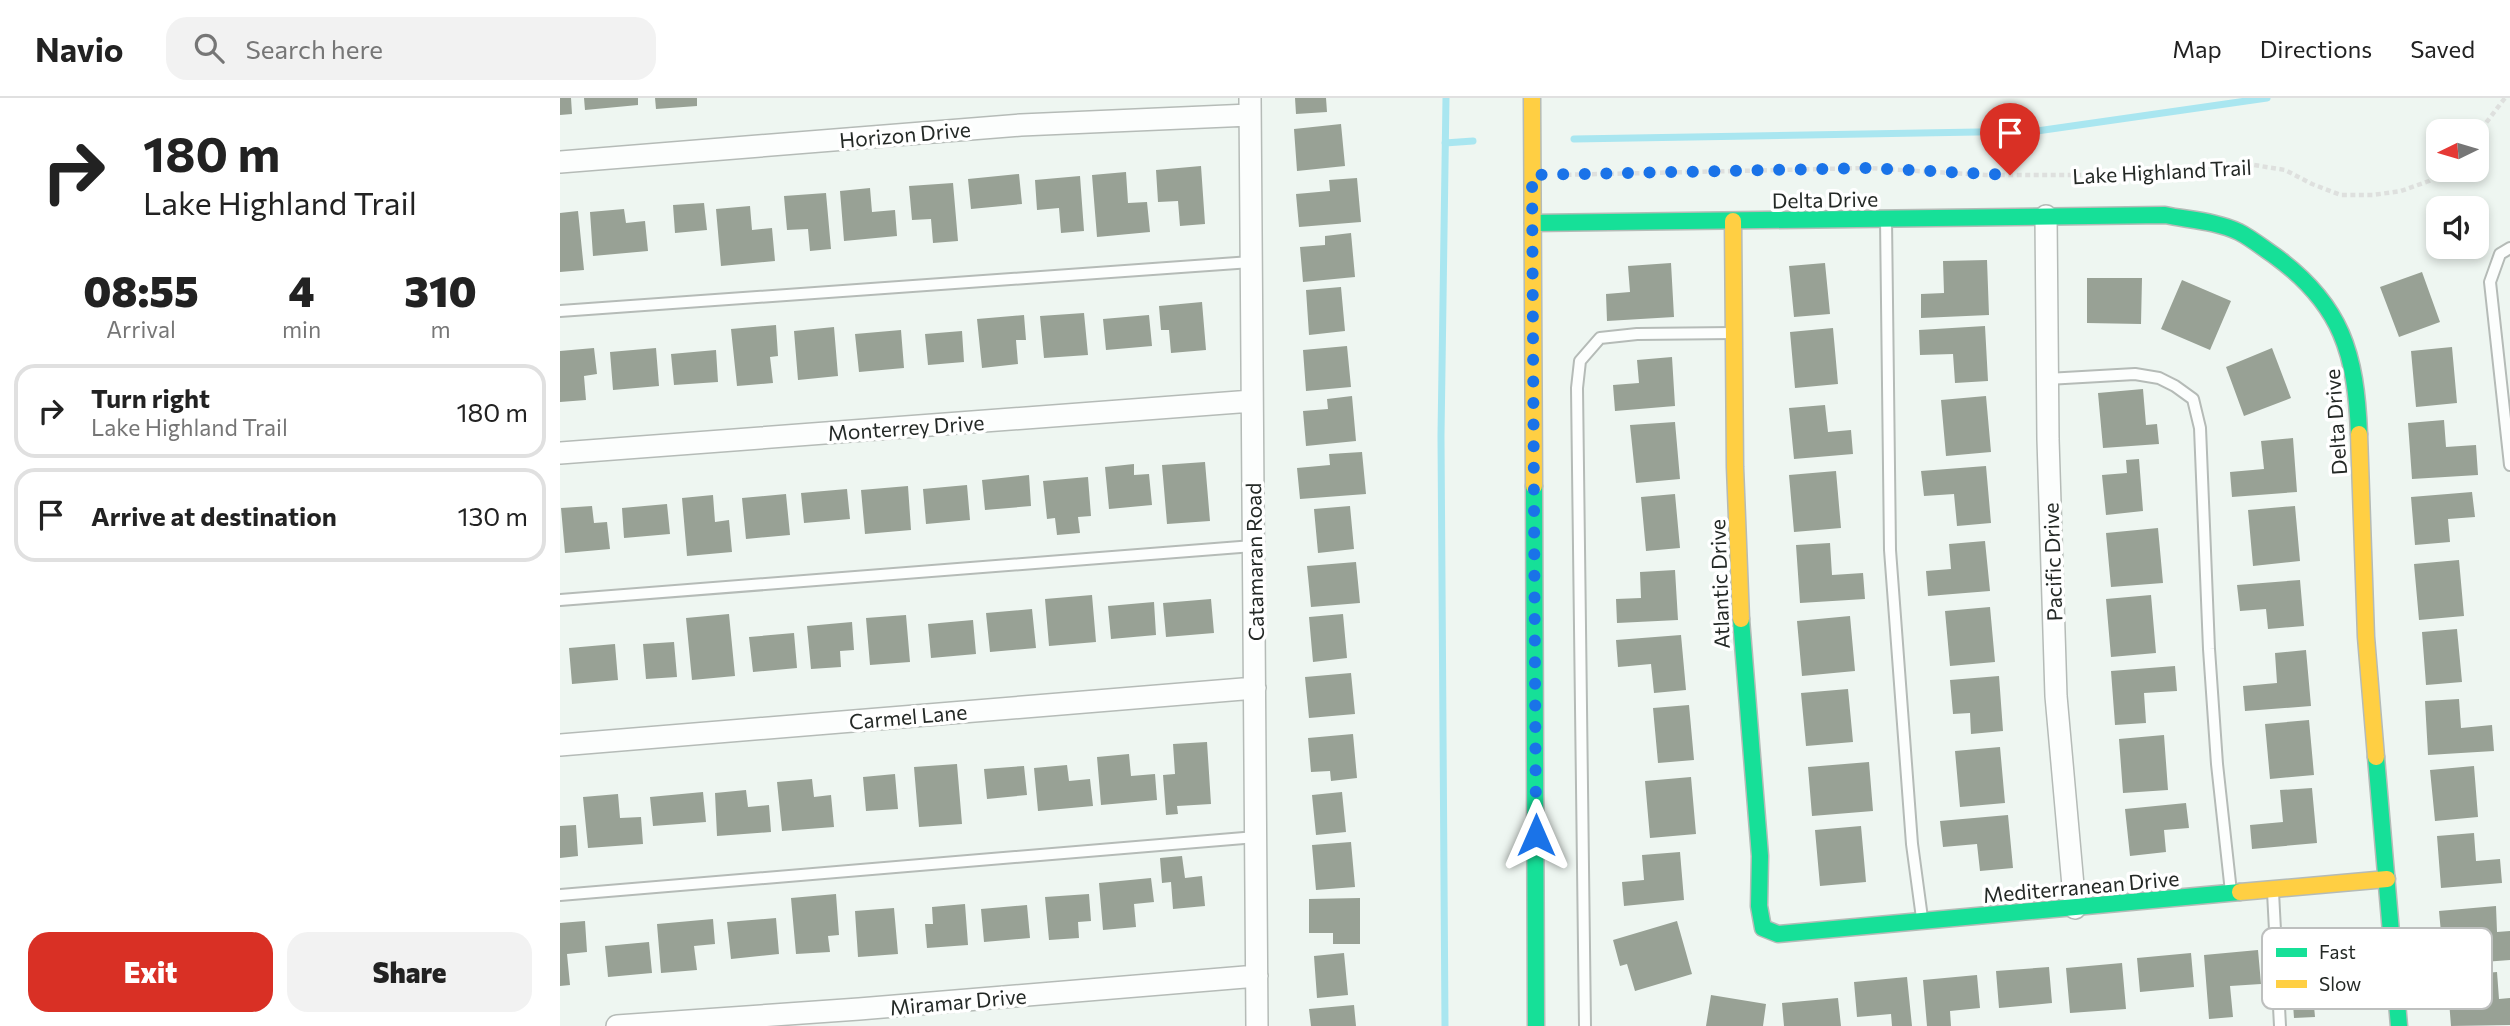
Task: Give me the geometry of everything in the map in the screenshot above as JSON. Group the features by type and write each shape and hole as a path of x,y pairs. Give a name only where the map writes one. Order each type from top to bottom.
{"street":[{"path":"1532,98 1536,1026"},
{"name":"Horizon Drive","path":"560,162 1250,107"},
{"name":"Catamaran Road","path":"1250,107 1257,1026"},
{"name":"Delta Drive","path":"1533,223 2165,215 2238,232 2288,265 2319,297 2343,336 2353,360 2357,390 2366,637 2391,928"},
{"name":"Pacific Drive","path":"2046,216 2047,379 2056,696 2075,908"},
{"name":"Atlantic Drive","path":"1733,221 1735,467 1743,657 1760,856 1759,906 1763,928 1778,934"},
{"name":"Monterrey Drive","path":"560,453 1251,401"},
{"name":"Carmel Lane","path":"560,745 1255,688"},
{"name":"Mediterranean Drive","path":"1778,934 2387,878"},
{"name":"Miramar Drive","path":"617,1026 1257,976"}],"lane":[{"path":"1886,219 1889,550 1912,844 1922,921"},
{"path":"2510,247 2500,254 2490,282 2510,465"},
{"path":"560,311 1251,262"},
{"path":"1586,1026 1577,388 1580,361 1600,338 1637,334 1734,333"},
{"path":"2047,379 2135,374 2158,378 2193,399 2200,428 2208,649 2217,764 2232,893"},
{"path":"560,600 1253,546"},
{"path":"560,895 1256,837"},
{"path":"2273,889 2275,928"}],"path":[{"path":"2489,119 2505,98"},
{"name":"Lake Highland Trail","path":"1532,175 1867,168 1986,175 2110,175 2248,164 2285,170 2340,195 2373,195 2401,191 2426,182"}],"building":[{"path":"560,98 571,98 572,114 560,115"},
{"path":"584,98 638,98 638,105 585,110"},
{"path":"655,98 697,98 697,106 656,109"},
{"path":"1295,98 1326,98 1327,112 1296,114"},
{"path":"1341,124 1345,166 1297,171 1294,129"},
{"path":"1201,166 1205,224 1180,226 1178,201 1158,202 1156,170"},
{"path":"1126,172 1128,203 1147,202 1150,232 1097,237 1092,175"},
{"path":"1019,174 1022,204 971,209 968,179"},
{"path":"1080,176 1084,231 1061,233 1059,208 1037,210 1035,180"},
{"path":"1357,178 1361,222 1299,227 1296,194 1330,191 1329,180"},
{"path":"953,183 958,241 933,243 931,219 912,220 909,186"},
{"path":"870,188 872,212 895,210 897,236 844,241 840,191"},
{"path":"826,193 831,249 810,251 808,229 787,230 784,196"},
{"path":"704,203 707,230 675,233 673,205"},
{"path":"750,206 752,230 772,228 775,261 721,266 716,209"},
{"path":"624,209 626,223 645,221 648,251 593,256 590,212"},
{"path":"578,211 584,270 560,272 560,213"},
{"path":"1351,233 1355,277 1303,282 1300,247 1325,245 1325,236"},
{"path":"1987,260 1989,315 1921,318 1921,294 1944,293 1943,261"},
{"path":"1671,263 1674,317 1607,321 1606,294 1630,292 1628,266"},
{"path":"1825,263 1830,314 1794,317 1789,266"},
{"path":"2422,272 2440,322 2399,337 2380,287"},
{"path":"2087,278 2142,278 2141,324 2087,323"},
{"path":"2182,280 2231,301 2210,350 2161,329"},
{"path":"1341,287 1345,331 1309,335 1306,290"},
{"path":"1202,302 1206,350 1171,353 1169,330 1161,330 1159,306"},
{"path":"1084,313 1088,355 1044,358 1040,316"},
{"path":"1024,315 1026,340 1016,340 1018,364 982,368 977,319"},
{"path":"1149,315 1152,346 1106,350 1103,319"},
{"path":"776,325 778,356 770,357 773,383 737,386 731,329"},
{"path":"1985,326 1988,381 1955,383 1953,354 1920,355 1919,330"},
{"path":"834,327 838,376 798,380 794,331"},
{"path":"1833,328 1838,384 1795,388 1790,332"},
{"path":"901,330 904,368 859,372 855,334"},
{"path":"962,331 964,362 928,365 925,334"},
{"path":"1347,346 1351,387 1306,391 1303,350"},
{"path":"2452,347 2457,403 2416,407 2411,351"},
{"path":"594,348 597,374 584,376 586,400 560,402 560,351"},
{"path":"656,348 659,386 613,390 610,352"},
{"path":"2272,348 2291,398 2244,416 2226,367"},
{"path":"716,350 718,382 674,385 671,354"},
{"path":"1672,357 1675,406 1615,411 1613,385 1639,383 1637,360"},
{"path":"2143,389 2146,425 2157,424 2159,444 2103,448 2098,393"},
{"path":"1352,396 1356,441 1306,446 1303,411 1328,409 1327,399"},
{"path":"1986,396 1991,452 1946,456 1941,400"},
{"path":"1825,405 1828,432 1851,430 1853,454 1794,459 1789,408"},
{"path":"2444,420 2446,447 2476,445 2478,475 2412,479 2408,423"},
{"path":"1675,422 1680,479 1636,483 1630,425"},
{"path":"2293,438 2297,492 2232,497 2230,472 2264,469 2261,441"},
{"path":"1362,452 1366,494 1300,499 1297,468 1330,465 1329,454"},
{"path":"2139,459 2143,511 2106,515 2102,475 2127,473 2126,460"},
{"path":"1205,462 1210,521 1167,524 1162,465"},
{"path":"1134,464 1134,475 1149,474 1152,505 1109,509 1105,467"},
{"path":"1986,466 1991,523 1957,526 1954,494 1924,496 1921,471"},
{"path":"1836,471 1841,528 1794,532 1789,475"},
{"path":"1029,475 1031,506 985,510 982,480"},
{"path":"1088,477 1091,516 1078,517 1080,533 1057,535 1055,518 1047,519 1043,481"},
{"path":"967,485 970,520 926,524 923,489"},
{"path":"908,486 911,530 865,534 861,490"},
{"path":"847,489 850,519 804,523 801,493"},
{"path":"2472,492 2475,517 2448,519 2450,542 2415,545 2411,497"},
{"path":"786,494 790,535 746,539 742,498"},
{"path":"1675,494 1680,548 1646,551 1641,497"},
{"path":"713,495 715,522 729,520 732,552 687,556 682,498"},
{"path":"667,504 670,534 624,538 622,508"},
{"path":"592,506 594,523 607,522 610,549 565,553 561,508"},
{"path":"1350,506 1354,549 1318,553 1314,509"},
{"path":"2295,506 2300,561 2253,566 2248,510"},
{"path":"2158,528 2163,583 2111,587 2106,533"},
{"path":"1985,541 1990,591 1928,596 1926,571 1951,569 1949,544"},
{"path":"1830,543 1832,575 1863,573 1865,599 1800,603 1796,545"},
{"path":"2459,560 2464,616 2419,620 2414,564"},
{"path":"1356,562 1360,603 1311,607 1307,566"},
{"path":"1675,570 1678,620 1617,623 1616,599 1641,598 1640,572"},
{"path":"2300,580 2304,626 2268,629 2266,609 2240,611 2237,585"},
{"path":"1092,595 1096,642 1049,646 1045,599"},
{"path":"2151,595 2156,653 2111,657 2106,599"},
{"path":"1211,599 1214,633 1166,637 1163,603"},
{"path":"1154,602 1156,635 1111,639 1108,606"},
{"path":"1990,607 1995,662 1950,666 1945,611"},
{"path":"1032,609 1036,648 990,652 986,613"},
{"path":"729,614 735,676 692,680 686,618"},
{"path":"1343,614 1347,658 1313,662 1309,617"},
{"path":"906,615 910,662 870,665 866,618"},
{"path":"1850,616 1855,671 1802,676 1797,621"},
{"path":"973,620 976,654 931,658 928,624"},
{"path":"852,622 854,650 840,651 841,667 811,669 807,626"},
{"path":"2457,629 2462,682 2426,685 2422,632"},
{"path":"794,633 797,668 753,672 749,637"},
{"path":"1681,635 1686,690 1654,693 1651,664 1618,667 1616,640"},
{"path":"674,642 677,677 646,679 643,644"},
{"path":"615,644 618,680 572,684 569,648"},
{"path":"2306,650 2311,706 2245,711 2243,686 2277,683 2275,653"},
{"path":"2175,666 2177,691 2144,693 2146,723 2115,725 2111,671"},
{"path":"1351,673 1355,714 1309,718 1305,677"},
{"path":"1999,676 2003,731 1971,734 1970,713 1953,714 1950,680"},
{"path":"1848,689 1853,742 1806,746 1801,693"},
{"path":"2459,699 2461,728 2492,725 2494,751 2428,755 2425,701"},
{"path":"1689,705 1694,760 1658,763 1653,708"},
{"path":"2309,720 2314,775 2270,779 2265,724"},
{"path":"1353,734 1357,778 1331,781 1330,771 1311,772 1308,738"},
{"path":"2164,735 2168,790 2123,793 2119,739"},
{"path":"1207,742 1211,804 1177,806 1178,814 1166,815 1163,775 1175,774 1173,744"},
{"path":"2000,747 2005,803 1960,807 1955,751"},
{"path":"1129,754 1131,776 1155,774 1157,800 1101,805 1097,757"},
{"path":"1869,762 1873,811 1812,816 1808,767"},
{"path":"957,764 962,824 919,827 914,767"},
{"path":"1067,765 1069,781 1090,779 1093,806 1038,811 1034,768"},
{"path":"1024,766 1027,795 987,799 984,769"},
{"path":"2474,766 2478,817 2435,821 2430,770"},
{"path":"895,774 898,809 866,811 863,777"},
{"path":"1691,777 1696,834 1650,838 1645,781"},
{"path":"812,779 814,797 831,795 834,827 782,831 777,782"},
{"path":"2312,788 2317,843 2252,849 2250,825 2283,822 2280,790"},
{"path":"746,790 748,807 769,805 771,832 717,836 715,793"},
{"path":"703,792 706,822 653,826 650,797"},
{"path":"1342,792 1346,832 1316,835 1312,795"},
{"path":"618,794 620,818 641,817 643,844 588,848 583,797"},
{"path":"2186,803 2189,828 2164,830 2166,852 2130,856 2125,809"},
{"path":"2008,815 2013,868 1980,871 1977,844 1943,847 1940,821"},
{"path":"576,825 578,856 560,858 560,826"},
{"path":"1861,826 1866,882 1820,886 1815,830"},
{"path":"2474,833 2476,861 2500,859 2502,883 2441,888 2437,836"},
{"path":"1351,842 1355,887 1316,890 1312,845"},
{"path":"1680,852 1684,900 1624,906 1622,882 1644,880 1642,855"},
{"path":"1182,856 1185,878 1202,876 1205,906 1173,909 1171,882 1162,883 1160,858"},
{"path":"1151,878 1154,902 1134,904 1136,927 1103,930 1099,883"},
{"path":"836,894 839,935 828,936 830,952 796,954 791,898"},
{"path":"1089,894 1091,921 1078,922 1079,938 1049,940 1045,897"},
{"path":"1360,898 1360,944 1333,944 1333,933 1309,933 1309,899"},
{"path":"965,904 968,945 927,948 925,924 933,924 932,907"},
{"path":"1027,905 1030,938 984,942 981,909"},
{"path":"2496,906 2497,932 2510,931 2510,960 2492,961 2492,928 2441,928 2439,911"},
{"path":"894,908 898,954 858,957 855,911"},
{"path":"776,918 779,954 731,959 727,922"},
{"path":"713,919 715,944 694,946 697,970 661,973 657,924"},
{"path":"585,921 587,952 567,954 570,985 560,986 560,923"},
{"path":"1677,921 1692,974 1635,991 1627,964 1620,966 1613,940"},
{"path":"649,942 652,973 608,977 605,946"},
{"path":"2258,950 2261,984 2230,986 2233,1017 2209,1019 2204,955"},
{"path":"1344,953 1348,995 1317,998 1314,956"},
{"path":"2191,953 2194,987 2140,992 2137,958"},
{"path":"2122,963 2126,1009 2070,1013 2066,968"},
{"path":"2049,967 2052,1003 1999,1008 1996,971"},
{"path":"2492,972 2497,972 2499,999 2510,998 2510,1025 2451,1026 2450,1009 2492,1009"},
{"path":"1977,975 1980,1008 1950,1011 1951,1026 1927,1026 1923,980"},
{"path":"1907,977 1912,1026 1892,1026 1891,1014 1857,1017 1854,982"},
{"path":"1711,995 1766,1004 1763,1026 1706,1026"},
{"path":"1838,998 1841,1026 1784,1026 1782,1003"},
{"path":"1354,1005 1356,1026 1311,1026 1309,1009"},
{"path":"2293,1009 2314,1009 2315,1017 2294,1018"}],"waterway":[{"path":"1445,1026 1441,436 1446,98"},
{"path":"1574,139 2037,131 2267,98"},
{"path":"1445,143 1473,141"}],"traffic: fast":[{"path":"1533,223 2165,215 2221,225 2244,234 2298,274 2330,313 2349,355 2359,434"},
{"path":"1534,486 1536,1026"},
{"path":"1741,619 1760,856 1759,906 1763,928 1778,934 2240,892"},
{"path":"2376,757 2391,928"},
{"path":"2398,1009 2399,1026"}],"traffic: slow":[{"path":"1532,98 1534,486"},
{"path":"1733,221 1735,467 1741,619"},
{"path":"2359,434 2366,637 2376,757"},
{"path":"2240,892 2387,879"}],"route":[{"path":"1536,835 1532,175 1867,168 2010,175"}]}
